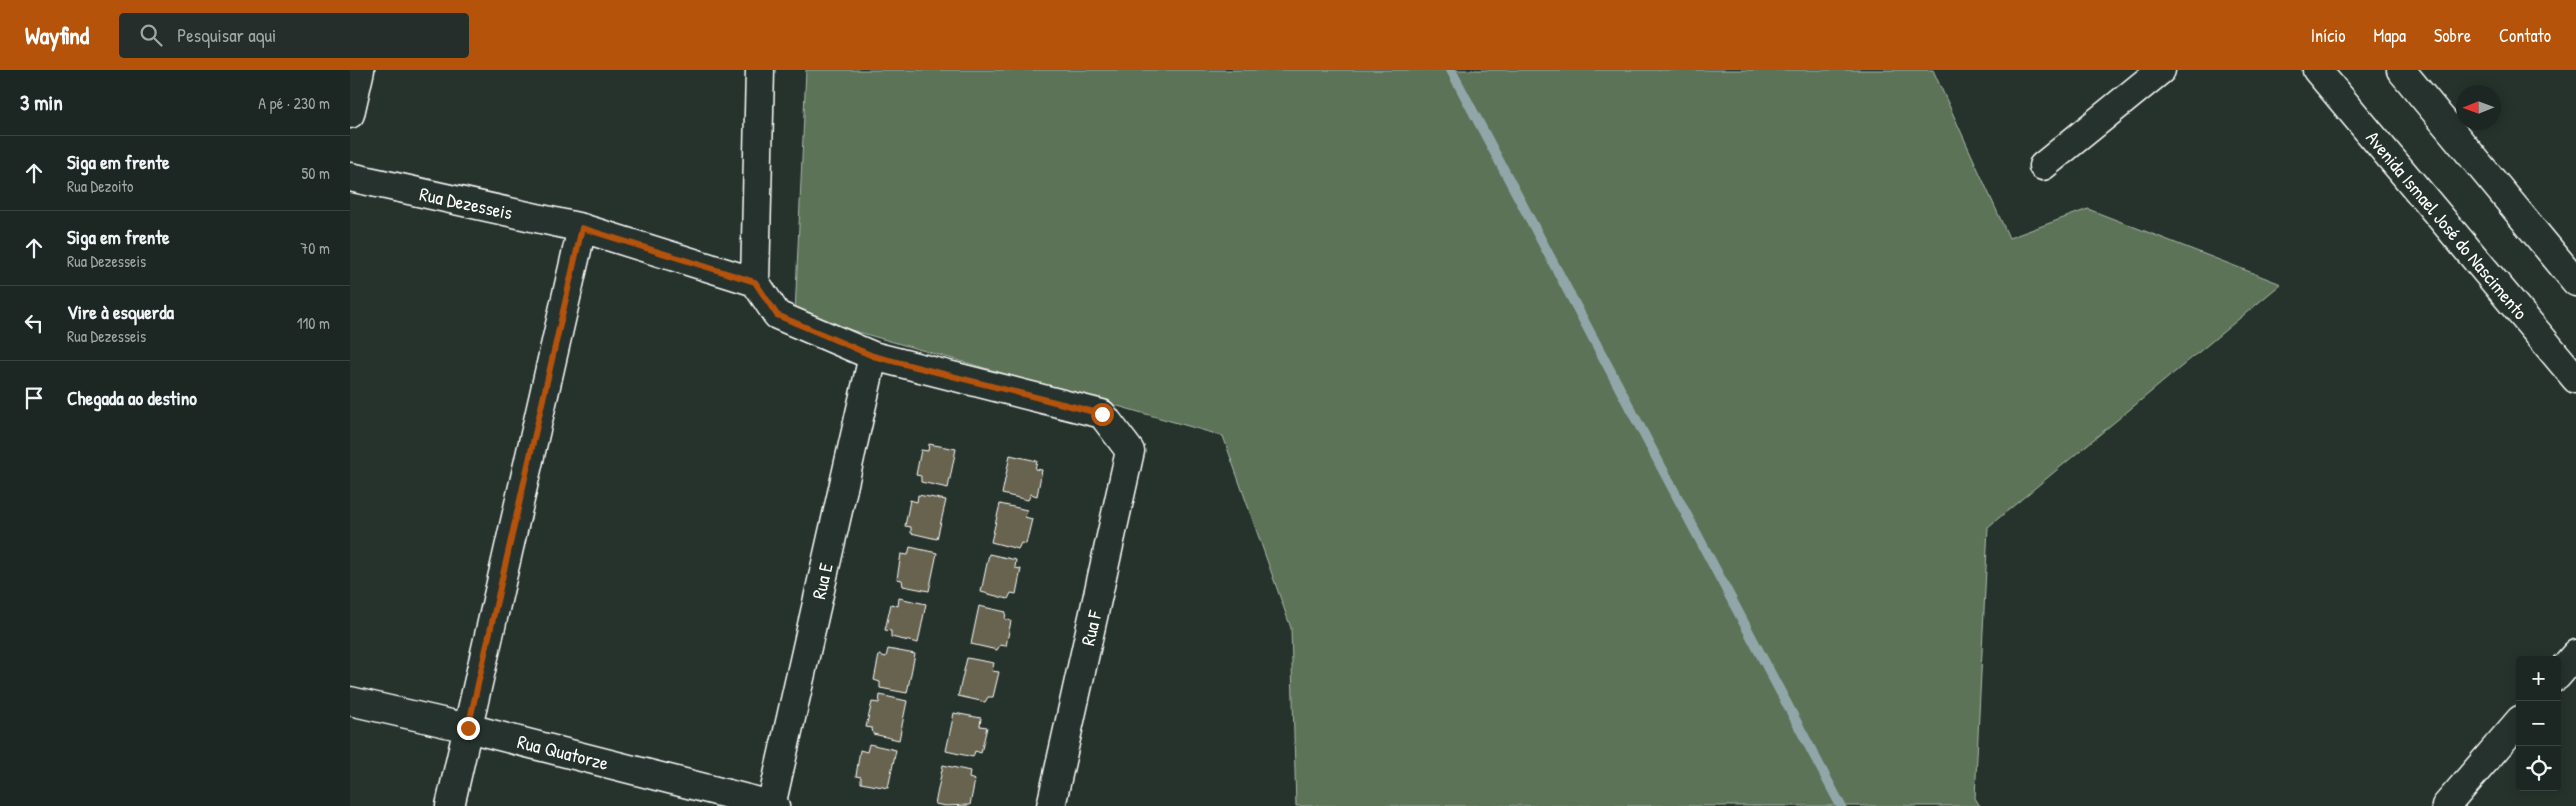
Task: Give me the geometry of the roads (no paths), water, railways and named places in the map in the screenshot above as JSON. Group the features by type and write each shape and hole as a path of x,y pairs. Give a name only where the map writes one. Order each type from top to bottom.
{"street":[{"path":"350,114 360,70"},
{"path":"760,70 755,282 777,315 873,356"},
{"path":"2043,166 2161,70"},
{"name":"Avenida Ismael José do Nascimento","path":"2317,70 2576,379"},
{"path":"2401,70 2576,282"},
{"name":"Rua Dezesseis","path":"350,177 582,228 755,282"},
{"path":"450,806 582,228"},
{"name":"Rua F","path":"873,356 1102,414 1130,451 1051,806"},
{"name":"Rua E","path":"773,806 873,356"},
{"path":"2561,671 2576,654"},
{"name":"Rua Quatorze","path":"350,701 468,728 773,806"},
{"path":"2446,806 2516,725"}],"waterway":[{"path":"1451,70 1841,806"}]}
